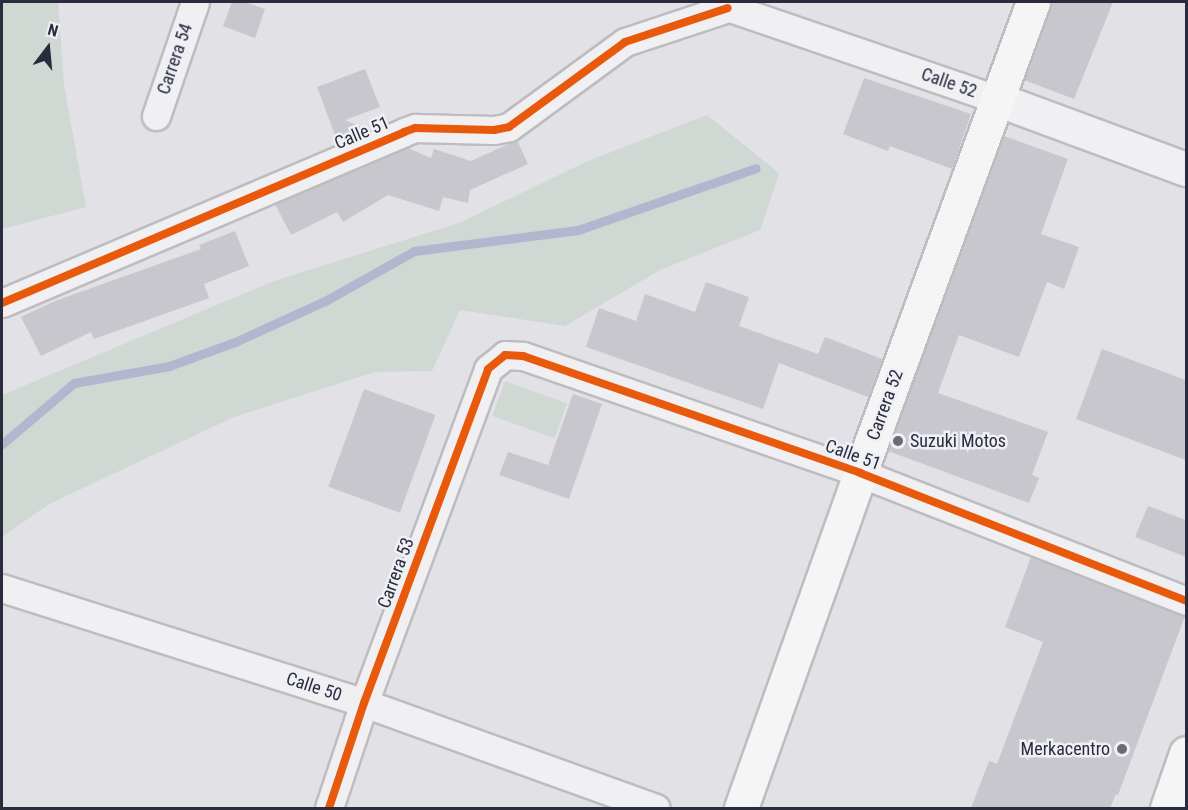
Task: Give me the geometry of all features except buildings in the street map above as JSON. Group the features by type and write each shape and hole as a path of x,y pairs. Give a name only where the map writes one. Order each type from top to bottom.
{"main road":[{"name":"Carrera 52","path":"741,808 860,473 999,100 1033,2"},
{"path":"1167,808 1186,753"}],"street":[{"name":"Carrera 54","path":"156,116 195,2"},
{"name":"Calle 52","path":"719,5 999,100 1186,170"},
{"name":"Calle 51","path":"2,303 415,128 494,130 509,127 625,42 719,5"},
{"name":"Calle 51","path":"505,355 523,356 860,473 1186,601"},
{"name":"Carrera 53","path":"329,808 364,702 488,369 505,355"},
{"name":"Calle 50","path":"2,588 364,702 656,808"}],"shaded area":[{"path":"2,2 58,2 64,85 86,207 2,229"},
{"path":"707,115 779,173 760,230 660,270 565,326 460,310 432,371 375,372 234,417 49,504 2,537 2,395 274,281 459,223 588,161"},
{"path":"505,381 567,404 554,438 492,416"}],"waterway":[{"path":"2,444 74,383 169,366 235,342 325,301 414,251 578,230 756,168"}],"cycle path":[{"path":"2,303 415,128 494,130 509,127 625,42 728,8"},
{"path":"329,808 364,703 488,369 505,355 523,356 860,473 1186,601"}],"place":[{"name":"Suzuki Motos","path":"898,441"},
{"name":"Merkacentro","path":"1122,749"}]}
